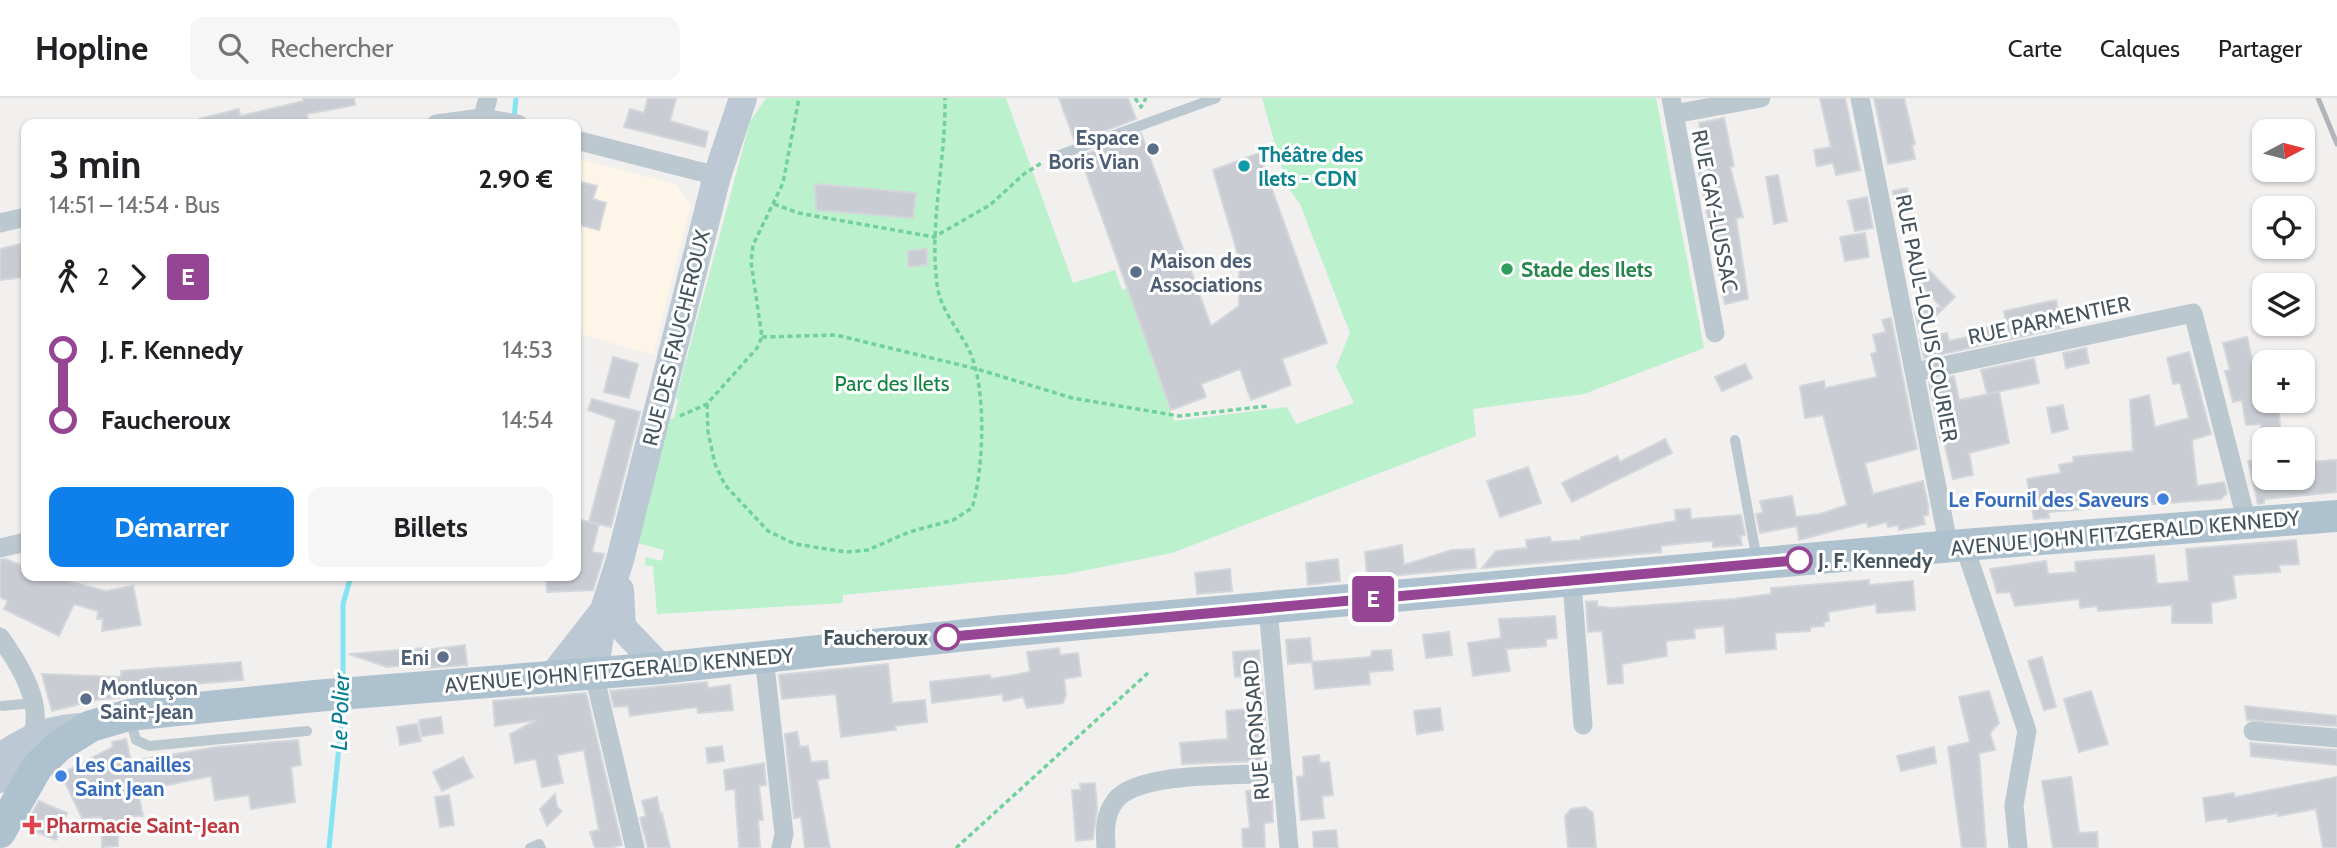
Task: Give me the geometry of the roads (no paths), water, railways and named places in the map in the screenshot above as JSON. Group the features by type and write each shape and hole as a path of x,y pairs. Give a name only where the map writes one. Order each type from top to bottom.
{"main road":[{"name":"AVENUE JOHN FITZGERALD KENNEDY","path":"1,828 37,767 60,745 91,726 129,715 315,696 661,668 1004,631 2337,516"}],"street":[{"path":"483,119 488,98"},
{"path":"1673,106 1761,98"},
{"name":"RUE PAUL-LOUIS COURIER","path":"1860,98 1914,372 1956,547 2027,731 2014,805 2018,848"},
{"name":"RUE DES FAUCHEROUX","path":"613,619 620,560 718,176 743,105"},
{"name":"RUE GAY-LUSSAC","path":"1673,106 1715,333"},
{"path":"581,141 718,176"},
{"path":"0,223 21,219"},
{"name":"RUE PARMENTIER","path":"1914,372 2193,313 2247,523"},
{"path":"0,548 21,543"},
{"path":"1572,583 1583,725"},
{"name":"RUE RONSARD","path":"1268,608 1289,848"},
{"path":"613,619 661,668"},
{"path":"613,619 594,674 635,848"},
{"path":"551,678 613,619"},
{"path":"0,637 15,659 33,703 34,735"},
{"path":"764,657 783,834 781,848"},
{"path":"1,771 34,735 60,728 91,726"},
{"path":"2253,731 2337,738"},
{"path":"1,771 37,767"},
{"path":"1106,848 1105,820 1115,800 1140,785 1283,774"}],"lane":[{"path":"1054,157 1216,98"},
{"path":"1735,440 1757,564"},
{"path":"2,706 33,703"},
{"path":"129,715 136,740 149,746 307,731"},
{"path":"530,848 539,844 541,848"}],"waterway":[{"name":"Le Polier","path":"514,118 516,98"},
{"name":"Le Polier","path":"343,685 343,604 350,581"},
{"name":"Le Polier","path":"329,848 343,705"}],"railway":[{"path":"2318,98 2337,144"}],"place":[{"name":"Espace Boris Vian","path":"1153,149"},
{"name":"Théâtre des Ilets - CDN","path":"1244,166"},
{"name":"Stade des Ilets","path":"1507,269"},
{"name":"Maison des Associations","path":"1136,272"},
{"name":"Le Fournil des Saveurs","path":"2163,499"},
{"name":"J. F. Kennedy","path":"1799,560"},
{"name":"Faucheroux","path":"947,637"},
{"name":"Eni","path":"443,657"},
{"name":"Montluçon Saint-Jean","path":"86,699"},
{"name":"Les Canailles Saint Jean","path":"61,776"},
{"name":"Pharmacie Saint-Jean","path":"32,825"}],"park label":[{"name":"Parc des Ilets","path":"892,383"}]}
